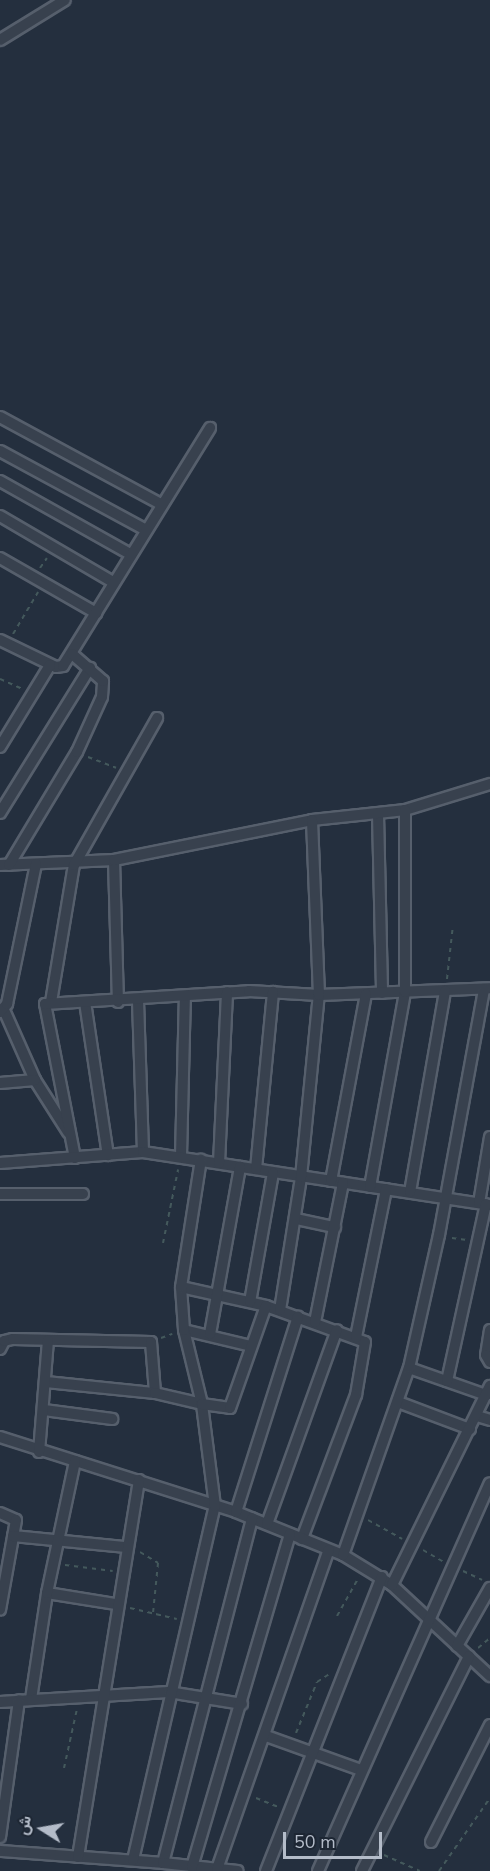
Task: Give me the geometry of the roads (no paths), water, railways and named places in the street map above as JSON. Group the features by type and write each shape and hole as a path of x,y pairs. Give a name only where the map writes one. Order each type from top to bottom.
{"street":[{"path":"0,40 64,0"},
{"path":"0,417 161,504"},
{"path":"4,642 50,665 61,667 72,654 144,529 210,428"},
{"path":"0,451 144,529"},
{"path":"0,481 130,554"},
{"path":"0,516 113,582"},
{"path":"0,558 96,613"},
{"path":"4,865 77,752 104,689 90,668 72,654"},
{"path":"0,747 50,665"},
{"path":"0,813 90,668"},
{"path":"75,1158 43,1010 51,1002 74,865 129,774 156,718"},
{"path":"4,865 74,865 114,860 312,820 405,810 490,784"},
{"path":"370,1187 405,992 405,810"},
{"path":"378,814 382,993"},
{"path":"280,1310 296,1219 320,995 312,820"},
{"path":"114,860 118,1002"},
{"path":"36,864 2,1011 36,1080 72,1138"},
{"path":"51,1002 138,1001 227,992 320,995 487,989 439,1235 409,1368 360,1515 343,1555"},
{"path":"410,1192 445,991"},
{"path":"219,1163 227,992"},
{"path":"256,1169 273,992"},
{"path":"331,1181 366,994"},
{"path":"181,1156 185,996"},
{"path":"138,1001 143,1152"},
{"path":"85,1002 108,1155"},
{"path":"0,1083 36,1080"},
{"path":"447,1381 485,1204 490,1137"},
{"path":"0,1163 143,1152 485,1204"},
{"path":"133,1860 169,1692 215,1506 202,1404 184,1330 181,1287 201,1160"},
{"path":"210,1334 240,1167"},
{"path":"250,1302 273,1173"},
{"path":"315,1322 343,1184"},
{"path":"356,1336 386,1189"},
{"path":"0,1194 83,1194"},
{"path":"296,1219 335,1227"},
{"path":"181,1287 219,1293 280,1310 356,1336 365,1342 365,1364 302,1539"},
{"path":"46,1382 154,1393 230,1408 266,1306"},
{"path":"236,1512 298,1317"},
{"path":"184,1330 210,1334 251,1346"},
{"path":"267,1524 337,1330"},
{"path":"490,1330 486,1355 490,1362"},
{"path":"0,1349 4,1341 13,1339 151,1342 154,1393"},
{"path":"39,1452 48,1340"},
{"path":"392,1585 488,1390 447,1381 409,1368"},
{"path":"398,1402 470,1429"},
{"path":"44,1410 112,1419"},
{"path":"477,1416 490,1420"},
{"path":"0,1437 39,1452 139,1480 236,1512 343,1555 392,1585 490,1676"},
{"path":"32,1699 47,1593 75,1461"},
{"path":"78,1857 116,1604 139,1480"},
{"path":"318,1871 361,1770 431,1622 490,1484"},
{"path":"0,1513 14,1517 13,1536 0,1610"},
{"path":"163,1863 252,1518"},
{"path":"192,1867 242,1704 290,1534"},
{"path":"13,1536 126,1547"},
{"path":"217,1869 266,1736 329,1550"},
{"path":"266,1871 382,1577"},
{"path":"457,1646 490,1588"},
{"path":"47,1593 116,1604"},
{"path":"362,1871 469,1656"},
{"path":"0,1702 103,1693 169,1692 242,1704"},
{"path":"0,1837 19,1700"},
{"path":"432,1842 490,1725"},
{"path":"266,1736 291,1743 361,1770"},
{"path":"0,1851 133,1860 238,1871"}]}
